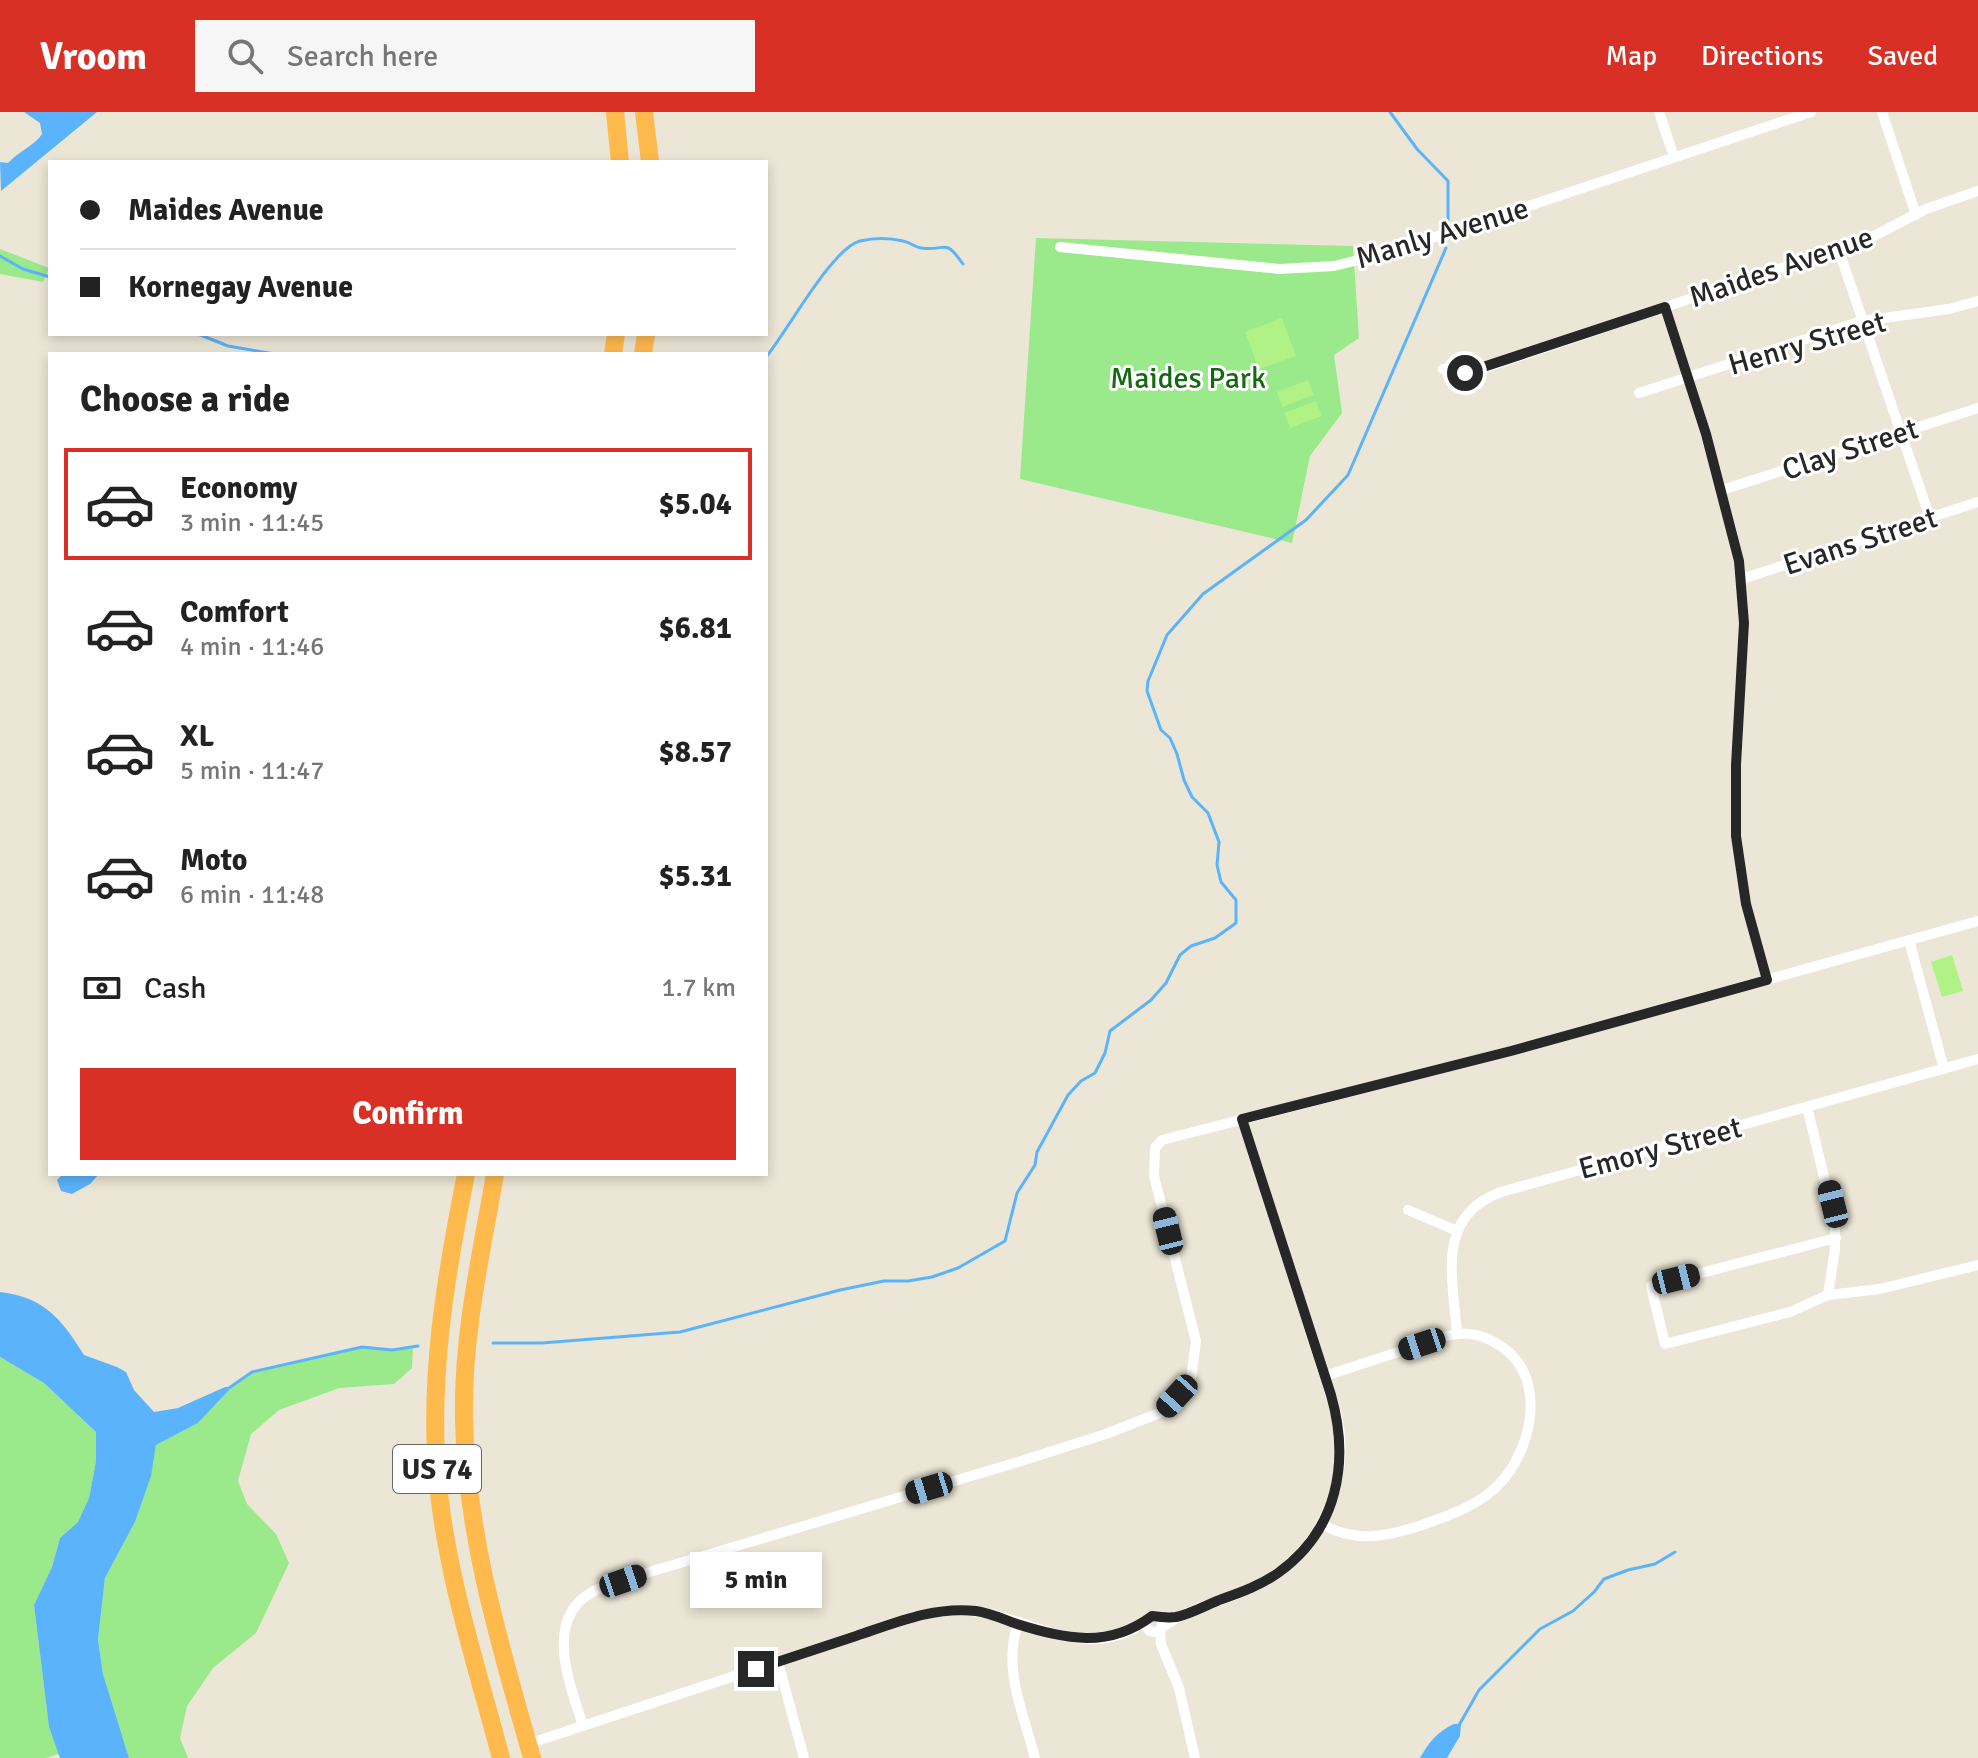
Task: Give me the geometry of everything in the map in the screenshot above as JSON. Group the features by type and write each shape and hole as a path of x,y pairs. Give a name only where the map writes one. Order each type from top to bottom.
{"highway":[{"path":"615,112 620,160"},
{"path":"644,112 650,160"},
{"name":"US 74","path":"466,1176 435,1374 436,1458 448,1554 501,1758"},
{"name":"US 74","path":"495,1176 470,1321 464,1387 466,1458 475,1536 530,1751"}],"street":[{"path":"1659,112 1674,157"},
{"name":"Manly Avenue","path":"1060,247 1279,269 1334,266 1387,253 1811,112"},
{"path":"1882,112 1916,215"},
{"name":"Maides Avenue","path":"1443,369 1469,373 1885,232 1947,200 1978,191"},
{"path":"1838,248 1930,518"},
{"name":"Henry Street","path":"1639,393 1862,321 1949,309 1978,301"},
{"path":"1665,307 1722,490 1742,579 1744,623 1736,765 1736,836 1746,904 1767,980"},
{"name":"Clay Street","path":"1722,490 1978,408"},
{"name":"Evans Street","path":"1742,579 1978,502"},
{"path":"583,1726 564,1663 564,1627 577,1604 593,1591 1018,1462 1106,1434 1162,1412 1191,1379 1196,1341 1154,1176 1155,1148 1162,1140 1511,1051 1978,921"},
{"path":"1909,940 1944,1069"},
{"name":"Emory Street","path":"1457,1231 1469,1211 1482,1200 1501,1192 1978,1059"},
{"path":"1807,1107 1833,1204 1836,1238 1828,1295"},
{"path":"530,1751 583,1726 938,1611 979,1612 1080,1638 1110,1637 1154,1626 1256,1586 1301,1554 1321,1524 1334,1493 1341,1449 1339,1426 1242,1119"},
{"path":"1408,1210 1457,1231 1452,1262 1457,1334"},
{"path":"1836,1238 1651,1286 1665,1344 1790,1312 1828,1295 1880,1289 1978,1265"},
{"path":"1321,1524 1348,1536 1387,1535 1445,1517 1476,1503 1509,1472 1524,1445 1531,1397 1524,1371 1512,1353 1473,1334 1457,1334 1325,1376"},
{"path":"1018,1624 1012,1665 1035,1758"},
{"path":"1154,1626 1179,1688 1195,1758"},
{"path":"778,1662 804,1758"}],"green space":[{"name":"Maides Park","path":"1036,238 1353,246 1359,338 1334,355 1342,413 1310,456 1292,543 1020,479"},
{"path":"0,249 48,268 43,282 0,274"},
{"path":"1282,318 1296,356 1259,369 1245,332"},
{"path":"1308,380 1314,395 1282,407 1277,392"},
{"path":"1316,401 1322,416 1290,428 1284,413"},
{"path":"1952,955 1963,991 1942,997 1931,962"},
{"path":"362,1347 392,1350 413,1347 412,1368 394,1384 339,1388 279,1410 251,1434 238,1481 247,1504 276,1534 289,1563 256,1633 213,1668 187,1706 180,1738 188,1758 129,1758 103,1674 98,1639 105,1578 135,1522 156,1445 198,1423 232,1387 252,1372"},
{"path":"0,1357 44,1383 96,1432 96,1461 89,1498 78,1522 60,1538 52,1567 34,1605 49,1727 59,1754 46,1758 0,1758"}],"water":[{"path":"24,112 97,112 1,191 0,162 8,163 42,134 40,123"},
{"path":"61,1176 97,1176 72,1194 61,1191 57,1180"},
{"path":"0,1292 29,1299 51,1312 84,1355 126,1372 134,1390 154,1412 178,1408 225,1387 232,1387 198,1423 156,1445 151,1476 135,1522 105,1578 98,1639 103,1674 129,1758 60,1758 49,1727 34,1605 52,1567 60,1538 78,1522 89,1498 96,1461 96,1432 44,1383 0,1357"},
{"path":"1454,1724 1461,1724 1460,1736 1447,1758 1420,1758 1434,1738"}],"waterway":[{"path":"1390,112 1417,149 1448,181 1448,221"},
{"path":"768,354 823,274 849,247 860,241 887,239 921,248 944,247 952,250 963,264"},
{"path":"493,1343 542,1343 680,1332 840,1290 884,1281 932,1277 958,1268 1005,1241 1017,1193 1035,1165 1037,1152 1068,1095 1081,1081 1095,1073 1105,1053 1110,1031 1151,1000 1166,983 1180,955 1191,946 1215,938 1236,923 1236,900 1221,882 1217,865 1219,842 1208,813 1192,797 1177,754 1170,738 1161,730 1147,691 1148,681 1167,635 1203,594 1306,520 1348,475 1446,248"},
{"path":"0,256 23,269 48,276"},
{"path":"203,336 228,346 263,352"},
{"path":"229,1388 252,1372 362,1347 392,1350 418,1346"},
{"path":"1458,1727 1479,1690 1540,1629 1573,1611 1604,1579 1655,1564 1675,1552"}],"route":[{"path":"756,1669 913,1617 946,1610 990,1614 1066,1637 1110,1637 1136,1629 1152,1616 1176,1617 1256,1586 1276,1574 1301,1554 1321,1524 1334,1493 1341,1449 1331,1395 1242,1119 1511,1051 1767,980 1746,904 1736,836 1736,765 1744,623 1739,561 1706,434 1665,307 1465,373"}]}
